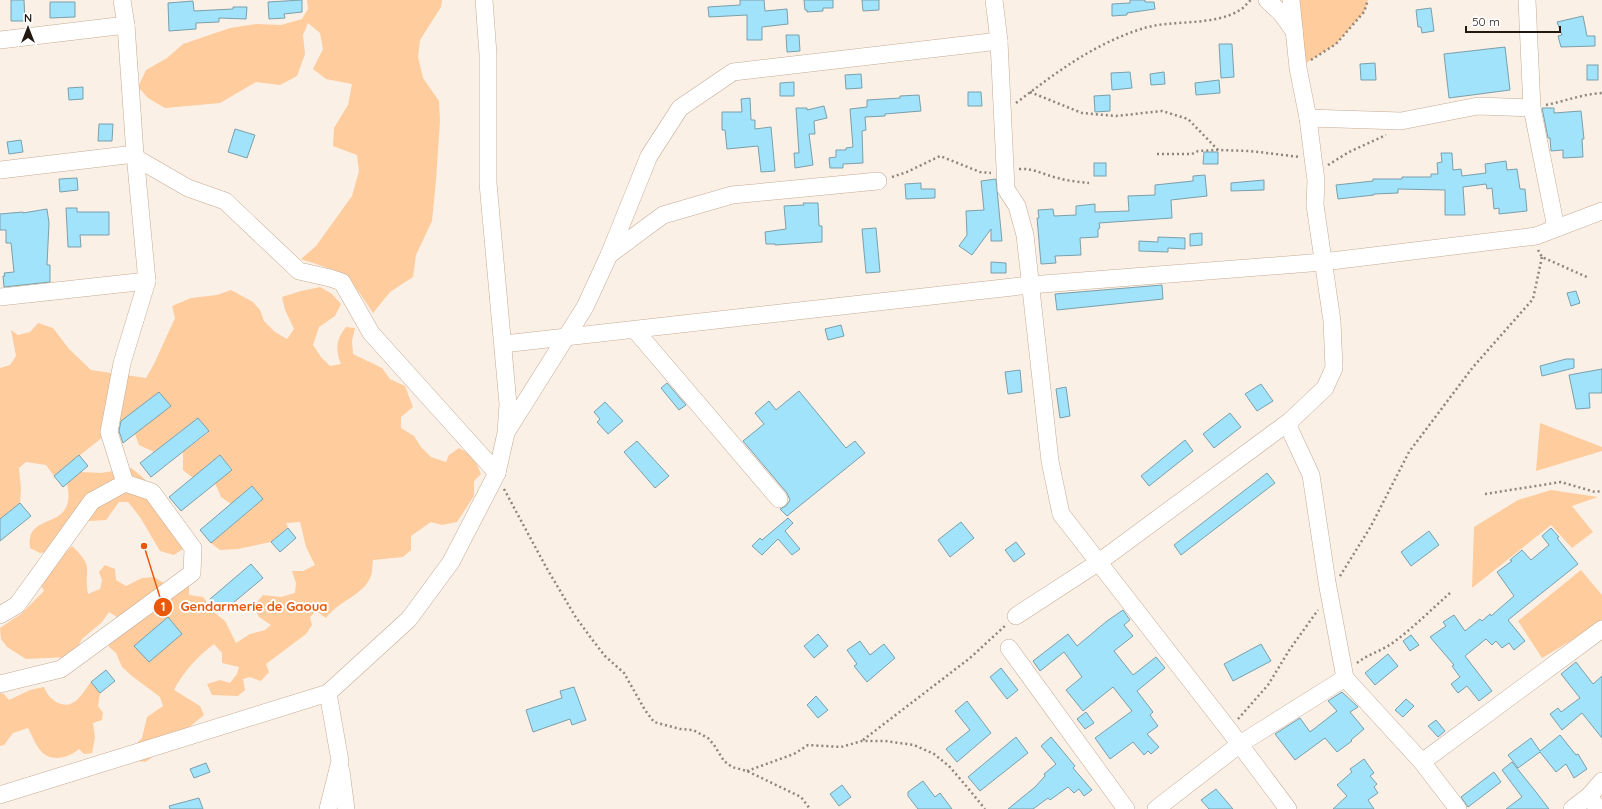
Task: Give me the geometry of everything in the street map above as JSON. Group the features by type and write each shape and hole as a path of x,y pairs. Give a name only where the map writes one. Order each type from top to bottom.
{"street":[{"path":"122,0 126,25 147,281 122,363 109,432 126,483"},
{"path":"0,795 328,693 409,619 451,562 497,473 506,432 508,404 488,183 488,54 484,0"},
{"path":"994,0 999,41 1006,189 1017,206 1025,235 1050,461 1060,514 1240,744 1288,809"},
{"path":"1267,0 1281,13 1294,32"},
{"path":"1016,616 1099,562 1290,421 1325,388 1334,368 1332,321 1315,205 1316,180 1308,118 1298,68 1291,0"},
{"path":"1527,0 1532,108 1556,228"},
{"path":"0,40 126,25"},
{"path":"506,432 585,307 649,156 680,108 733,72 999,41"},
{"path":"1308,118 1401,121 1478,106 1532,108"},
{"path":"0,170 136,156 188,188 226,201 299,271 342,282 371,332 497,473"},
{"path":"608,255 663,215 732,195 878,181"},
{"path":"503,344 1030,284 1323,262 1532,237 1602,211"},
{"path":"0,297 147,281"},
{"path":"635,330 779,499"},
{"path":"1290,421 1290,430 1311,475 1329,594 1345,678 1422,762 1458,809"},
{"path":"0,615 17,605 92,501 126,483 152,492 193,548 192,573 61,670 0,684"},
{"path":"1422,762 1602,629"},
{"path":"1009,648 1126,809"},
{"path":"1156,809 1240,744 1345,678"},
{"path":"328,693 340,761 346,809"},
{"path":"328,809 340,761"},
{"path":"1572,809 1594,802 1602,781"}],"path":[{"path":"1003,113 1079,57 1108,40 1143,28 1212,19 1228,15 1240,10 1251,0"},
{"path":"1298,68 1336,44 1364,12 1368,0"},
{"path":"1030,92 1082,113 1116,116 1162,110 1188,119 1218,150"},
{"path":"1532,108 1562,102 1589,94 1602,93"},
{"path":"1316,180 1318,174 1328,165 1350,152 1392,132"},
{"path":"1157,154 1192,154 1218,150 1250,151 1313,158"},
{"path":"878,181 907,172 940,156 980,172 1005,174 1020,168 1035,170 1060,179 1089,183"},
{"path":"1229,730 1268,685 1290,649 1329,594 1371,526 1409,452 1473,367 1533,299 1542,258 1532,237"},
{"path":"1542,258 1589,278"},
{"path":"497,473 509,500 575,616 605,656 624,673 645,710 654,722 680,729 693,730 708,738 724,760 732,767 747,771 801,797 810,809"},
{"path":"1485,494 1562,482 1595,492 1602,491"},
{"path":"1345,678 1353,666 1365,656 1381,650 1412,628 1450,593"},
{"path":"862,741 970,658 1016,616"},
{"path":"747,771 794,754 808,745 841,747 862,741 885,741 914,745 934,754 949,766 984,809"}],"shaded area":[{"path":"307,0 442,0 441,7 420,40 418,57 423,78 439,101 440,121 432,221 416,255 413,277 390,292 373,313 358,290 343,275 301,259 316,246 352,196 359,171 357,155 333,146 334,128 348,105 352,84 326,79 313,69 323,49 320,33 308,23 303,35 305,54 297,76 280,85 256,82 220,103 165,108 148,98 138,87 146,70 167,58 183,44 230,28 256,24 281,25 302,19 308,9"},
{"path":"1291,0 1368,0 1364,12 1336,44 1298,68"},
{"path":"320,287 332,294 341,304 335,316 319,327 313,345 321,357 330,366 341,364 337,349 338,340 346,327 355,328 352,341 353,354 382,368 390,379 405,386 413,407 401,417 401,428 414,436 421,447 431,457 446,462 449,455 459,448 473,458 481,474 474,481 474,496 457,522 442,525 431,522 411,536 411,550 403,557 373,560 371,576 367,584 356,594 337,607 326,618 316,611 310,617 312,625 306,634 266,664 269,672 261,681 250,677 243,679 245,690 238,696 212,695 207,684 220,680 230,683 237,674 239,667 222,663 222,653 214,644 186,671 174,690 200,706 204,715 154,756 145,762 138,761 131,749 142,738 147,717 163,706 160,697 122,667 116,653 109,647 107,629 117,617 109,612 102,622 82,639 77,648 69,657 26,659 7,647 1,639 0,628 21,614 44,591 40,584 39,565 65,553 72,546 84,559 86,564 88,594 100,589 102,580 99,572 105,565 115,569 116,580 126,586 142,578 154,577 164,583 189,585 189,595 203,597 215,613 225,621 236,643 250,634 265,630 271,625 259,617 255,610 258,601 263,595 281,597 295,593 296,583 292,571 303,571 315,565 306,547 300,522 286,523 288,527 271,542 238,549 220,550 211,543 263,499 252,486 231,504 221,497 215,483 232,469 220,455 193,478 183,470 183,452 209,432 198,418 154,452 139,445 135,434 170,406 159,392 54,476 46,465 26,462 19,468 21,489 20,503 0,519 0,368 10,365 16,356 11,330 18,335 30,332 38,323 53,328 69,349 91,370 146,378 175,318 172,306 191,298 217,295 231,290 253,302 260,310 264,321 275,332 287,339 294,329 285,310 282,297"},
{"path":"1540,423 1602,447 1602,451 1536,471"},
{"path":"131,468 159,493 186,547 174,555 160,551 140,517 128,502 119,502 106,520 89,521 71,525 46,552 40,553 30,548 30,539 33,531 61,514 66,508 68,498 67,484 81,472 101,473"},
{"path":"1551,490 1598,497 1572,506 1593,532 1572,548 1551,525 1472,588 1474,527 1518,500"},
{"path":"1581,570 1602,595 1602,622 1542,658 1518,621"},
{"path":"91,682 100,693 98,706 103,713 102,720 93,723 95,738 92,753 84,754 79,749 65,757 49,757 38,748 28,728 13,733 4,745 0,746 0,693 4,694 9,700 30,690 44,687 46,692 53,700 67,705 77,700"}],"building":[{"path":"11,0 24,0 25,21 11,21"},
{"path":"302,0 302,12 284,14 285,18 269,19 268,2"},
{"path":"740,0 764,0 765,11 787,9 788,24 762,27 762,40 747,40 747,15 709,17 708,7 740,5"},
{"path":"804,0 833,0 833,8 823,8 823,11 807,12 807,10 805,10"},
{"path":"862,0 879,0 879,10 863,11"},
{"path":"1130,0 1145,0 1145,2 1154,2 1155,9 1127,13 1127,15 1112,16 1112,4 1130,3"},
{"path":"193,1 194,11 247,7 246,19 219,18 219,22 196,23 196,29 169,31 168,3"},
{"path":"50,2 75,2 75,17 50,18"},
{"path":"1431,8 1434,31 1422,33 1421,27 1418,27 1416,10"},
{"path":"1583,16 1587,36 1595,36 1595,46 1561,47 1558,36 1562,35 1557,22"},
{"path":"786,35 799,35 800,51 787,52"},
{"path":"1219,44 1232,44 1234,77 1221,78"},
{"path":"1505,47 1510,90 1449,98 1444,54"},
{"path":"1375,63 1376,80 1361,80 1360,64"},
{"path":"1587,65 1598,65 1598,80 1587,80"},
{"path":"1130,72 1132,88 1112,90 1111,73"},
{"path":"1164,72 1165,84 1151,85 1150,74"},
{"path":"861,74 862,88 846,89 845,75"},
{"path":"1219,80 1220,93 1196,95 1195,83"},
{"path":"794,82 794,96 780,96 780,83"},
{"path":"83,87 83,99 69,100 68,88"},
{"path":"968,92 981,92 982,106 968,106"},
{"path":"919,95 921,111 865,117 866,130 862,131 863,163 843,164 843,168 830,168 829,158 836,157 836,150 846,150 846,148 853,147 850,109 867,107 867,100"},
{"path":"1110,95 1110,111 1095,112 1094,96"},
{"path":"750,98 751,120 755,120 755,129 771,127 775,171 761,172 758,146 727,149 725,130 722,130 722,112 742,112 741,99"},
{"path":"824,106 827,118 814,121 815,134 809,134 813,165 795,168 794,153 799,153 796,108 807,108 807,110"},
{"path":"1542,108 1554,108 1554,113 1581,111 1584,139 1582,139 1583,157 1563,158 1563,150 1551,151 1550,138 1548,138"},
{"path":"99,124 113,124 112,141 98,141"},
{"path":"235,129 255,135 247,158 228,152"},
{"path":"21,140 23,152 9,154 7,142"},
{"path":"1204,152 1218,152 1218,164 1203,164"},
{"path":"1441,153 1452,153 1453,170 1461,169 1462,176 1486,173 1485,164 1506,161 1507,170 1517,169 1520,189 1525,189 1527,211 1499,214 1499,208 1494,209 1492,188 1487,189 1486,184 1463,187 1465,215 1445,215 1445,190 1398,189 1398,193 1374,194 1338,199 1336,185 1373,181 1373,179 1431,177 1431,174 1438,174 1437,163 1442,162"},
{"path":"1094,163 1106,163 1106,176 1094,176"},
{"path":"1205,175 1207,196 1171,200 1172,218 1099,223 1100,228 1098,229 1098,237 1080,238 1081,255 1055,256 1056,263 1041,264 1037,218 1039,218 1038,210 1053,209 1054,216 1076,215 1076,206 1095,204 1095,212 1129,211 1128,196 1155,195 1155,185 1193,181 1193,176"},
{"path":"77,178 78,190 60,192 59,179"},
{"path":"996,179 1002,241 991,241 991,229 972,255 959,246 967,235 966,211 984,210 981,181"},
{"path":"1264,180 1264,190 1231,191 1231,183"},
{"path":"921,183 921,189 935,189 935,198 906,199 905,184"},
{"path":"803,203 818,203 819,226 822,226 822,242 775,245 766,244 765,232 786,229 784,206 804,205"},
{"path":"66,208 77,208 77,212 109,212 109,235 80,235 81,247 68,247"},
{"path":"47,209 49,223 47,265 50,265 50,282 4,287 4,273 14,272 11,243 6,243 6,230 0,230 0,214 23,213"},
{"path":"876,228 880,272 866,273 862,229"},
{"path":"1202,233 1202,245 1190,246 1190,234"},
{"path":"1158,237 1185,238 1185,249 1168,248 1168,252 1139,251 1139,241 1158,242"},
{"path":"991,262 1006,263 1006,273 991,273"},
{"path":"1162,285 1163,299 1057,310 1055,294"},
{"path":"1576,291 1580,303 1571,306 1567,293"},
{"path":"841,325 844,336 828,340 825,329"},
{"path":"1566,359 1574,359 1574,368 1542,376 1540,366"},
{"path":"1602,369 1602,393 1589,393 1590,408 1576,409 1569,375"},
{"path":"1020,370 1022,392 1008,394 1005,372"},
{"path":"667,383 686,405 679,410 661,388"},
{"path":"1261,384 1273,401 1257,411 1245,394"},
{"path":"1066,387 1070,416 1060,418 1056,389"},
{"path":"799,391 846,448 855,441 865,453 787,516 780,509 786,506 790,500 787,493 743,441 764,424 755,413 769,401 776,410"},
{"path":"159,392 171,406 123,443 119,431 121,421"},
{"path":"605,402 623,421 608,434 597,422 600,419 594,412"},
{"path":"1230,413 1241,427 1214,448 1203,434"},
{"path":"198,418 209,431 151,477 140,463"},
{"path":"1185,440 1193,451 1149,486 1141,476"},
{"path":"637,441 669,476 655,488 624,452"},
{"path":"79,455 88,466 63,487 54,476"},
{"path":"220,455 232,470 181,511 169,497"},
{"path":"1267,473 1275,483 1181,555 1174,545"},
{"path":"252,486 263,499 211,543 200,530"},
{"path":"20,503 31,516 0,541 0,519"},
{"path":"788,518 793,523 785,531 800,549 792,555 778,539 762,555 752,546 760,538 762,540"},
{"path":"961,522 974,538 950,557 938,540"},
{"path":"288,528 296,538 280,552 271,542"},
{"path":"1551,528 1559,537 1557,538 1578,564 1508,620 1525,641 1514,650 1509,643 1502,648 1496,641 1492,645 1486,639 1465,656 1492,691 1479,701 1467,686 1458,693 1451,684 1460,677 1452,666 1454,665 1430,637 1446,626 1443,622 1454,615 1465,631 1480,619 1482,621 1490,614 1491,616 1514,596 1497,572 1512,561 1510,560 1522,550 1531,560 1549,545 1542,536"},
{"path":"1429,531 1439,545 1411,566 1401,552"},
{"path":"1016,542 1025,554 1014,562 1005,550"},
{"path":"251,564 263,578 221,613 210,599"},
{"path":"1123,610 1130,620 1124,625 1133,636 1114,651 1133,675 1156,657 1165,668 1137,691 1153,712 1150,715 1158,726 1147,734 1159,747 1151,754 1148,751 1144,755 1133,742 1110,759 1095,738 1132,711 1113,687 1083,711 1066,690 1082,677 1064,652 1040,671 1033,661 1068,634 1077,646"},
{"path":"168,617 182,634 149,662 134,646"},
{"path":"818,634 828,646 814,658 804,646"},
{"path":"1411,635 1419,645 1410,651 1403,641"},
{"path":"860,641 870,655 884,644 895,658 867,682 854,666 857,664 847,650"},
{"path":"1261,644 1271,661 1233,681 1224,664"},
{"path":"1388,654 1398,666 1375,685 1365,673"},
{"path":"1576,662 1593,684 1602,676 1602,738 1582,713 1562,730 1550,714 1558,708 1561,712 1580,698 1561,674"},
{"path":"1001,668 1018,690 1007,699 990,677"},
{"path":"106,670 115,681 100,693 91,682"},
{"path":"574,687 586,720 572,725 570,719 533,732 526,710 562,698 560,691"},
{"path":"1342,692 1358,707 1350,712 1364,729 1351,740 1352,741 1337,752 1325,738 1295,760 1275,734 1300,718 1310,732 1337,711 1328,701"},
{"path":"816,696 828,710 818,718 807,705"},
{"path":"1406,699 1414,706 1403,717 1395,710"},
{"path":"967,701 991,733 957,762 946,749 970,730 955,711"},
{"path":"1086,712 1094,723 1085,729 1077,719"},
{"path":"1436,720 1445,731 1438,737 1428,726"},
{"path":"1560,735 1576,755 1578,754 1587,769 1574,778 1566,764 1556,772 1540,752 1518,768 1508,755 1531,738 1540,751"},
{"path":"1016,737 1028,753 980,791 968,777"},
{"path":"1051,737 1075,766 1073,768 1092,790 1084,796 1079,789 1074,793 1068,787 1050,800 1048,798 1033,809 1008,809 1035,787 1045,776 1044,774 1056,764 1041,746"},
{"path":"1364,759 1374,773 1370,776 1377,784 1374,787 1378,793 1368,800 1374,809 1333,809 1347,796 1337,785 1352,772 1350,769"},
{"path":"1512,762 1549,809 1506,809 1522,797 1502,770"},
{"path":"206,763 210,772 194,778 190,769"},
{"path":"1494,772 1501,782 1468,807 1461,797"},
{"path":"923,781 935,797 940,793 952,809 918,809 908,796 908,792"},
{"path":"842,785 851,797 839,806 830,794"},
{"path":"1216,789 1233,809 1209,809 1201,800"},
{"path":"199,798 203,809 170,809 169,806"}],"place":[{"name":"Gendarmerie de Gaoua","path":"144,546"}]}
